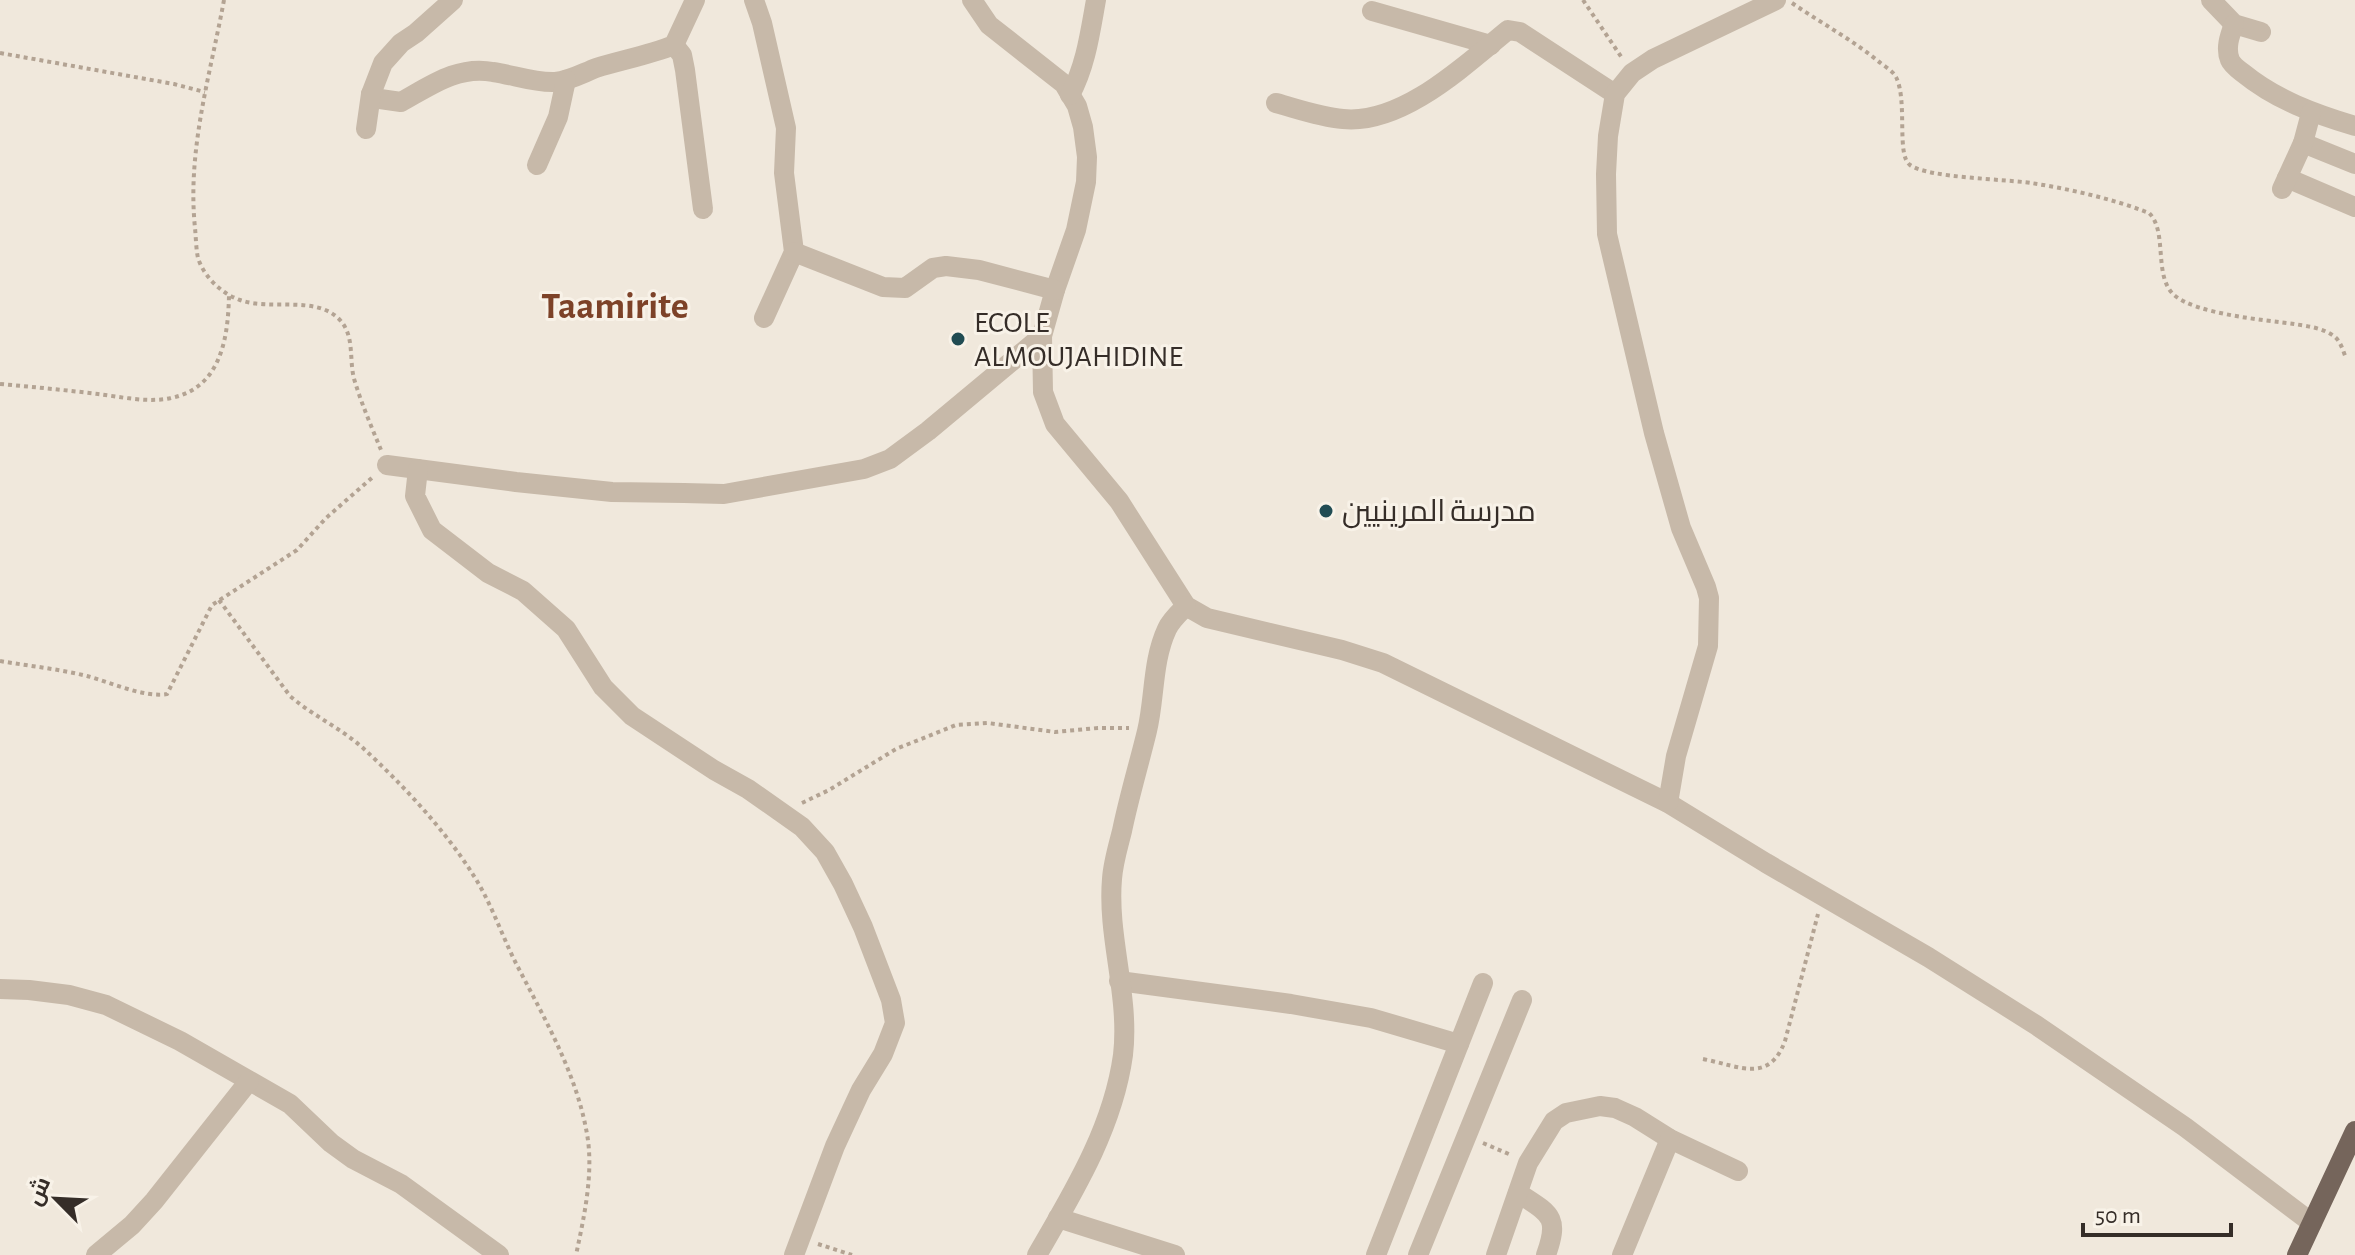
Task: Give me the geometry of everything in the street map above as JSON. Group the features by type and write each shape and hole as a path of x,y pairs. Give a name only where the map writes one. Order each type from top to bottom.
{"main road":[{"path":"2297,1255 2355,1131"}],"street":[{"path":"366,129 371,94 383,63 392,51 453,0"},
{"path":"371,94 380,99 401,102 435,82 478,69 549,82 566,80 674,45 695,0"},
{"path":"754,0 786,128 784,173 794,252 764,318"},
{"path":"972,0 989,25 1064,84 1083,127 1086,182 1076,230 1042,336 1043,392 1055,424 1119,501 1186,606 1207,618 1342,650 1383,663 1668,803 1928,957 2036,1025 2185,1127 2312,1223"},
{"path":"1070,95 1086,57 1096,0"},
{"path":"1668,803 1676,756 1708,646 1709,598 1677,515 1654,433 1607,234 1608,136 1615,94 1632,73 1653,59 1776,0"},
{"path":"2211,0 2234,24 2261,32"},
{"path":"1372,11 1491,45"},
{"path":"2234,24 2228,42 2229,60 2234,66 2260,86 2311,113 2355,126"},
{"path":"1276,103 1344,119 1373,117 1415,100 1462,70 1508,30 1520,32 1615,94"},
{"path":"674,45 682,55 685,70 703,209"},
{"path":"537,165 558,117 566,80"},
{"path":"2311,113 2303,143 2285,183 2355,207"},
{"path":"2303,143 2355,164"},
{"path":"794,252 883,287 905,288 933,268 946,266 979,270 1055,290"},
{"path":"387,465 612,492 724,494 864,469 890,459 928,431 1042,336"},
{"path":"418,469 415,496 432,530 488,573 523,591 566,629 603,687 632,716 782,812 813,838 834,864 863,927 895,1015 893,1032 835,1146 797,1247"},
{"path":"1037,1255 1080,1182 1113,1102 1123,1054 1123,1017 1112,879 1132,782 1147,728 1163,639 1173,619 1186,606"},
{"path":"1119,981 1371,1018 1459,1044"},
{"path":"1376,1255 1483,983"},
{"path":"0,989 69,995 106,1005 180,1041 290,1104 331,1143 353,1159 401,1184 499,1255"},
{"path":"1418,1255 1522,1000"},
{"path":"96,1255 132,1225 154,1201 249,1081"},
{"path":"1496,1255 1528,1163 1554,1121 1566,1113 1600,1106 1615,1108 1670,1139 1738,1171"},
{"path":"1622,1255 1670,1139"},
{"path":"1518,1193 1553,1221 1546,1255"},
{"path":"1058,1218 1175,1255"}],"path":[{"path":"0,661 85,675 139,691 167,694 212,605 297,550 326,518 387,465 354,379 349,338 340,320 332,312 308,305 256,304 229,296 206,274 198,259 193,203 198,125 224,0"},
{"path":"1583,0 1632,73"},
{"path":"1787,0 1852,41 1895,74 1904,108 1902,150 1910,165 1935,174 2032,183 2149,213 2157,226 2166,284 2174,295 2206,309 2312,327 2334,336 2346,358"},
{"path":"0,53 205,92"},
{"path":"0,384 141,399 171,399 198,387 211,375 227,332 229,296"},
{"path":"219,600 290,696 365,750 432,820 473,874 555,1038 581,1107 588,1137 589,1170 576,1255"},
{"path":"782,812 829,790 896,749 956,725 988,723 1055,732 1147,728"},
{"path":"1703,1059 1758,1069 1776,1060 1785,1041 1823,896"},
{"path":"1466,1136 1528,1163"},
{"path":"797,1247 852,1255"}],"place":[{"name":"ECOLE ALMOUJAHIDINE","path":"958,339"},
{"name":"مدرسة المرينيين","path":"1326,511"}],"district":[{"name":"Taamirite","path":"615,305"}]}
